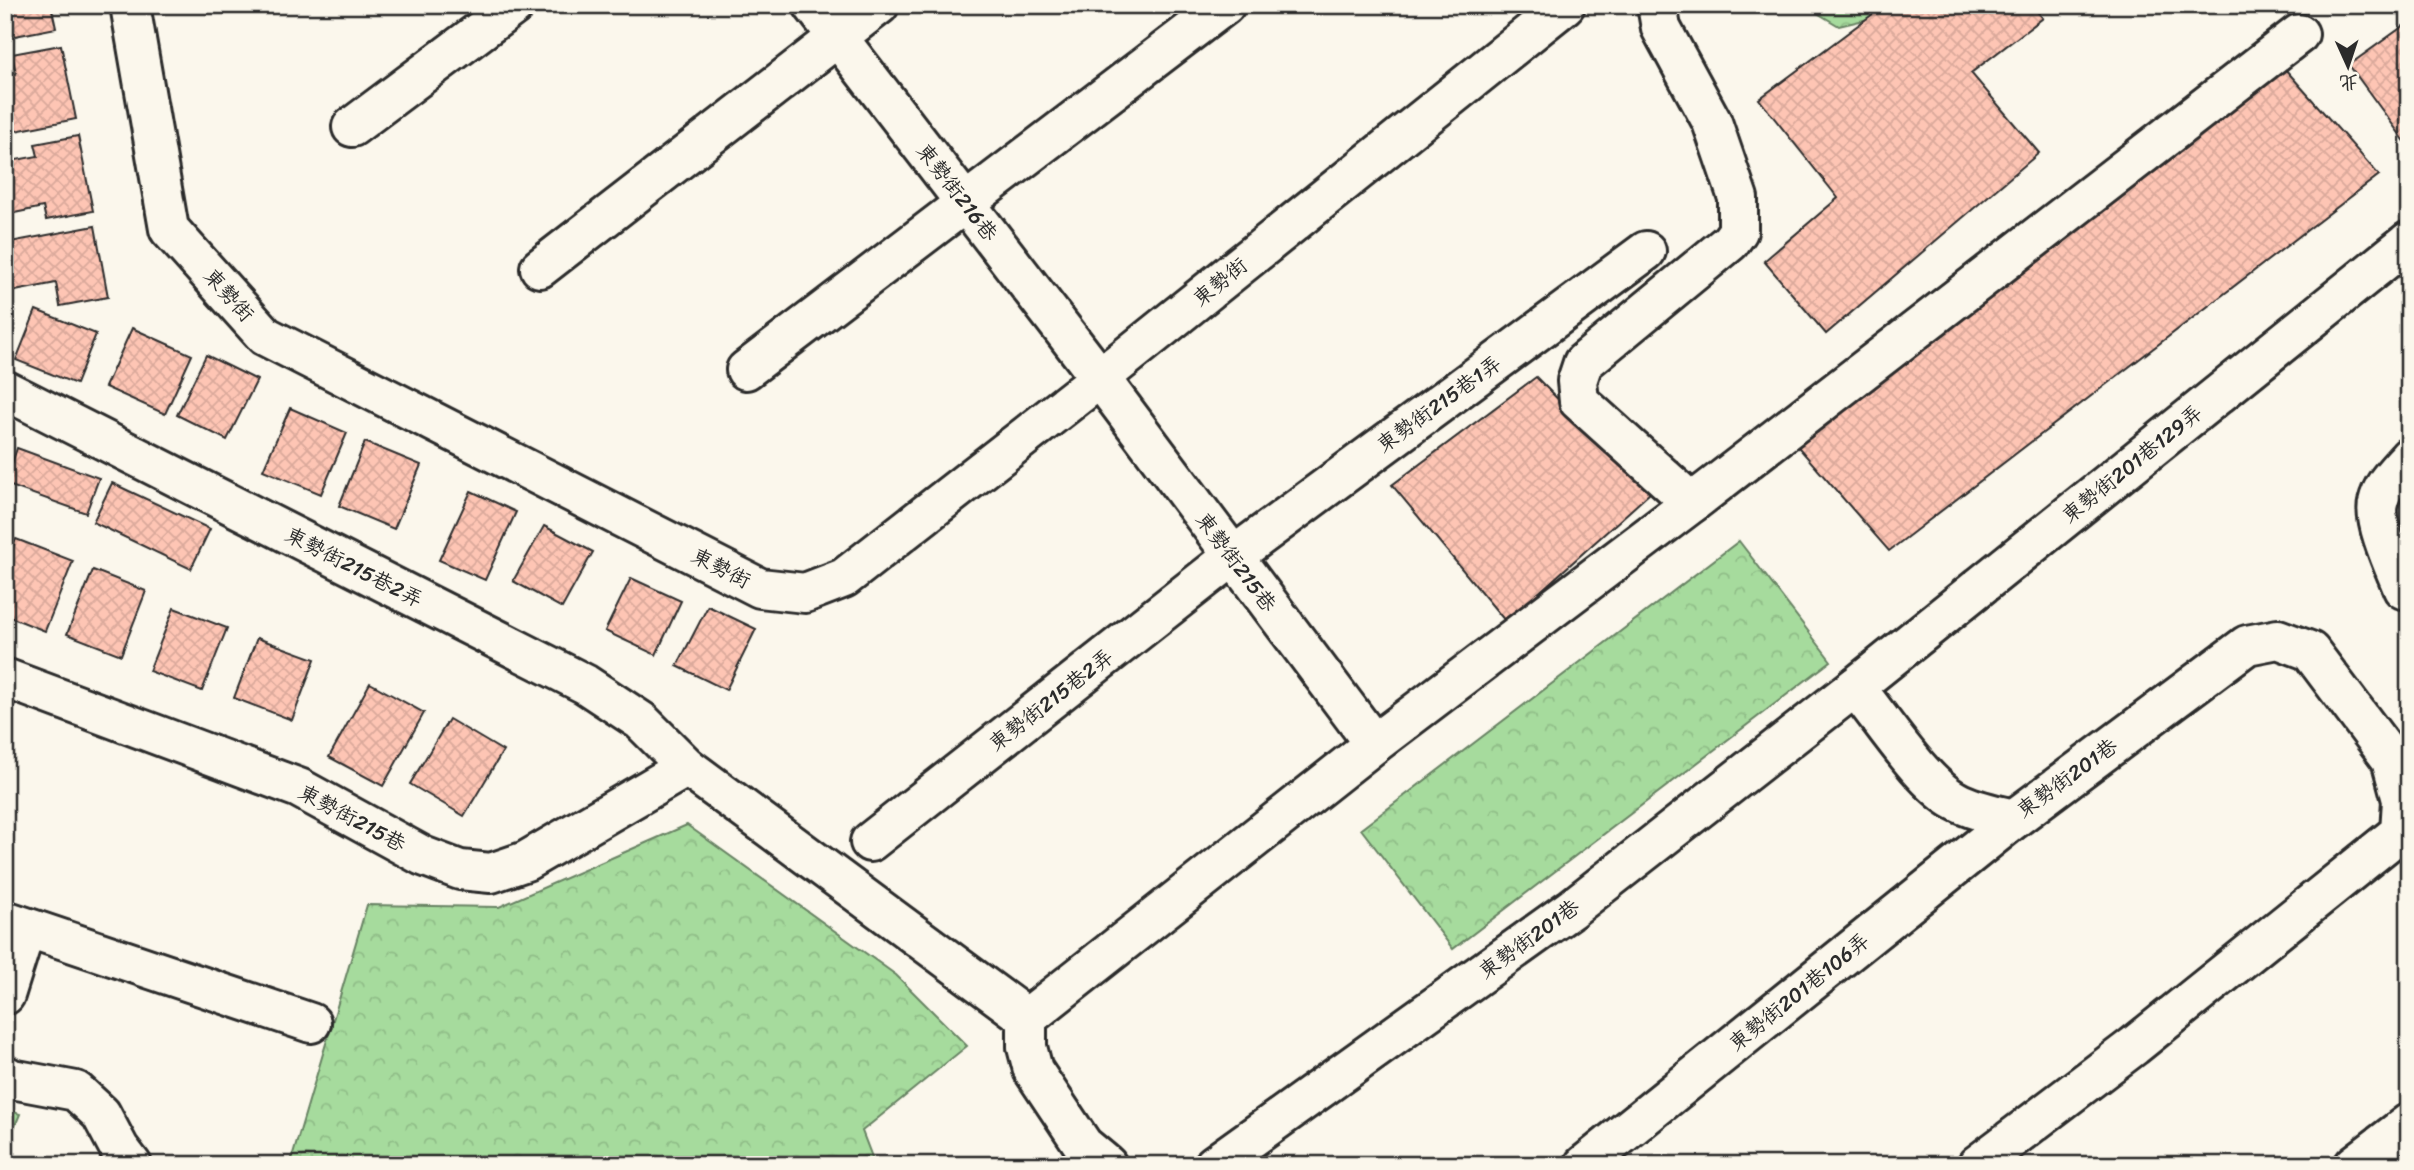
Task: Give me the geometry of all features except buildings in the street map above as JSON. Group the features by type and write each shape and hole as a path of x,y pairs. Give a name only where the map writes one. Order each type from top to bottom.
{"street":[{"name":"東勢街","path":"130,5 169,229 265,336 760,588 805,593 844,578 1100,379 1565,5"},
{"path":"352,127 515,5"},
{"name":"東勢街216巷","path":"813,5 1100,379"},
{"path":"540,268 878,5"},
{"path":"746,370 1225,5"},
{"path":"1657,5 1661,28 1712,122 1738,198 1738,231 1730,242 1583,363 1577,381 1579,401 1692,503"},
{"path":"1107,1165 1083,1144 1033,1070 1027,1047 1027,1018 1374,744 1692,503 2299,34"},
{"name":"東勢街201巷129弄","path":"1855,687 2409,241"},
{"name":"東勢街215巷1弄","path":"1232,557 1646,251"},
{"name":"東勢街215巷","path":"1100,379 1374,744"},
{"name":"東勢街215巷2弄","path":"5,390 585,684 641,721 687,767 1027,1018"},
{"path":"2403,589 2383,536 2377,505 2387,483 2409,457"},
{"name":"東勢街215巷2弄","path":"870,842 1232,557"},
{"name":"東勢街201巷","path":"1214,1165 1571,909 1855,687 1931,783 1969,807 2014,819 2247,645 2278,639 2310,651 2391,759 2402,800 2404,829 2134,1046 1977,1165"},
{"name":"東勢街215巷","path":"5,678 299,788 423,856 460,870 491,873 526,861 687,767"},
{"name":"東勢街201巷106弄","path":"1584,1165 2014,819"},
{"path":"5,995 16,924 310,1023"},
{"path":"5,1074 12,1079 76,1091 101,1114 119,1148 132,1165"},
{"path":"2354,1165 2409,1123"}],"green space":[{"path":"1804,5 1927,5 1839,26"},
{"path":"1739,541 1831,661 1453,949 1361,829"},
{"path":"687,825 896,975 967,1046 862,1131 875,1165 290,1165 367,905 499,907"},
{"path":"5,1109 20,1114 5,1150"}]}
